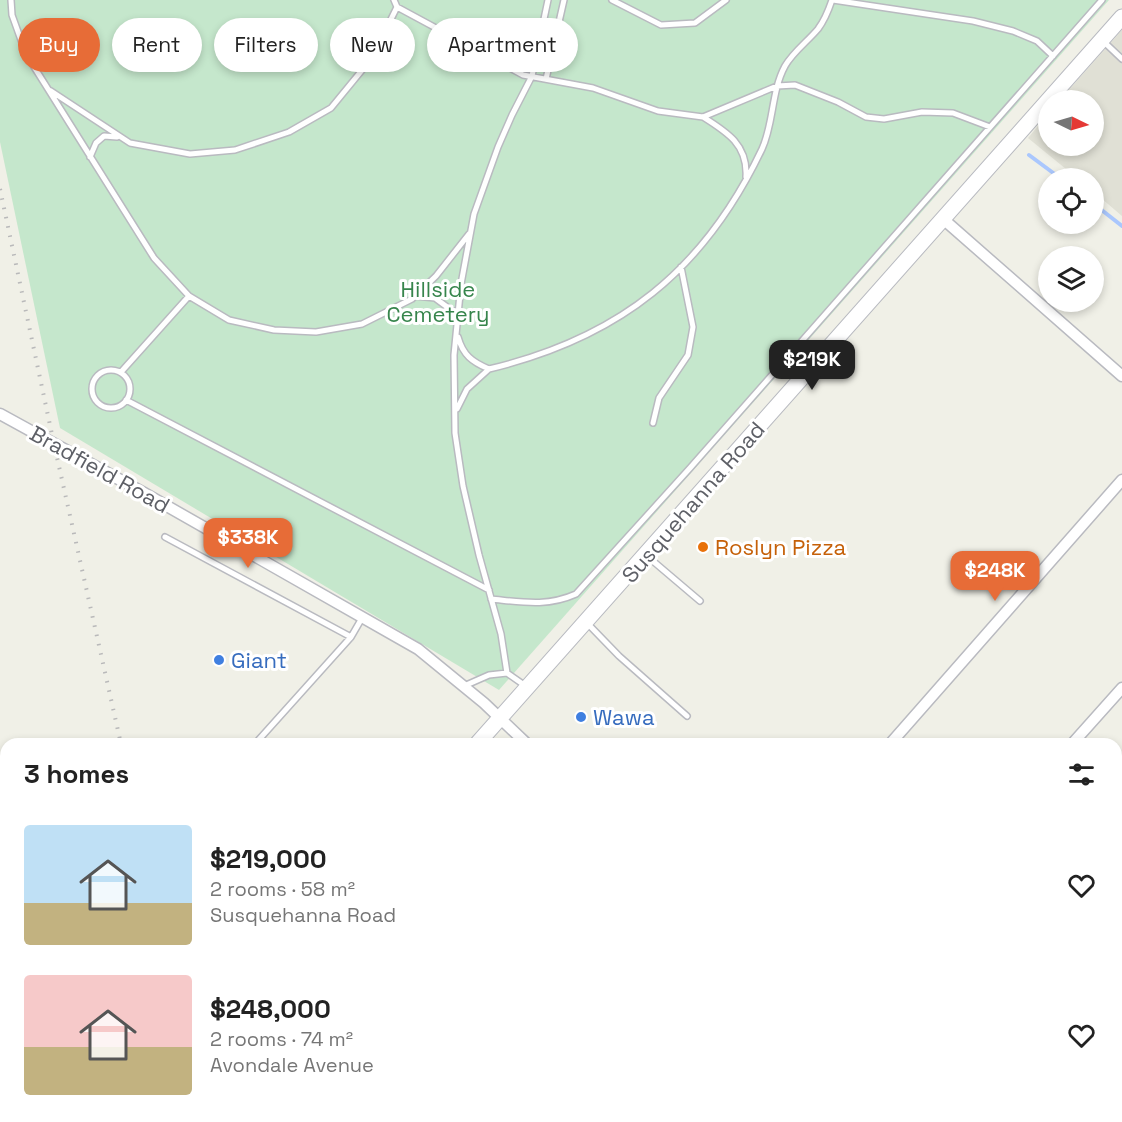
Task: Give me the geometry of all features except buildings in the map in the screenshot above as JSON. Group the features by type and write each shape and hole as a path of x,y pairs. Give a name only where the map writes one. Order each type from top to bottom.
{"main road":[{"name":"Susquehanna Road","path":"483,738 1122,17"}],"street":[{"path":"942,218 1122,376"},
{"name":"Bradfield Road","path":"0,414 418,649 464,686 520,738"},
{"path":"895,738 1122,480"},
{"path":"1077,738 1122,688"}],"lane":[{"path":"11,0 12,15 26,54 154,258 189,296 229,320 274,330 316,332 362,324 415,296 436,276 471,232"},
{"path":"394,0 397,7 523,75 593,88 658,111 703,117 728,133 736,143 743,156 746,180"},
{"path":"507,673 501,634 463,486 455,434 456,333 460,284 474,214 498,147 532,76 548,0"},
{"path":"546,79 564,0"},
{"path":"612,0 661,24 695,23 726,0"},
{"path":"455,417 467,389 489,369 522,361 565,345 617,319 659,290 700,248 746,180 763,146 777,86 786,65 820,27 833,0 983,23 1013,31 1037,41 1053,56"},
{"path":"491,599 544,603 576,594 690,468 1102,0"},
{"path":"48,89 130,143 190,153 235,150 289,132 331,108 372,58 397,7"},
{"path":"1102,40 1122,59"},
{"path":"703,117 777,86 795,85 838,102 866,117 884,119 922,112 954,113 990,127"},
{"path":"90,157 96,143 104,136 119,136"},
{"path":"653,423 660,398 688,354 690,345 693,327 681,267"},
{"path":"121,372 189,296"},
{"path":"415,296 435,298 458,315"},
{"path":"456,333 461,348 468,358 489,369"},
{"path":"109,369 121,372 126,377 130,388 126,400 116,408 98,404 91,392 91,386 97,374 109,369"},
{"path":"126,400 489,590"},
{"path":"165,537 351,637"},
{"path":"646,555 700,601"},
{"path":"260,738 351,637 362,618"},
{"path":"587,622 619,656 687,716"},
{"path":"464,686 489,675 507,673 528,688"}],"shaded area":[{"path":"1122,30 1122,216 1104,201 1104,168 1065,168 1050,156 1104,156 1104,90 1069,90"},
{"path":"1038,126 1038,146 1028,138"}],"green space":[{"name":"Hillside Cemetery","path":"0,0 1109,0 499,690 60,428 0,142"}],"waterway":[{"path":"1029,155 1047,168"},
{"path":"1104,212 1122,226"}],"railway":[{"path":"0,189 120,738"}],"place":[{"name":"Roslyn Pizza","path":"703,547"},
{"name":"Giant","path":"219,660"},
{"name":"Wawa","path":"581,717"}]}
